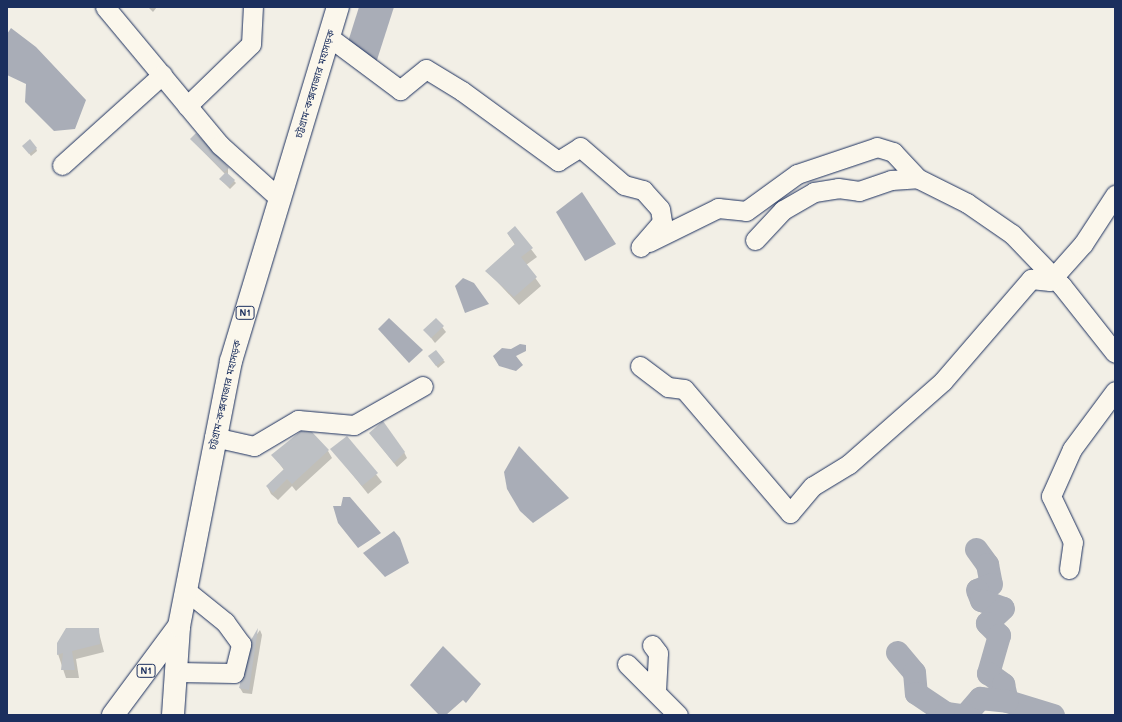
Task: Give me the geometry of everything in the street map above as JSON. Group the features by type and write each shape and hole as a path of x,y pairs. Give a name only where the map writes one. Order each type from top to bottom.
{"highway":[{"name":"চট্টগ্রাম-কক্সবাজার মহাসড়ক","path":"173,715 178,672 179,626 188,592 214,437 231,361 338,7"},
{"name":"চট্টগ্রাম-কক্সবাজার মহাসড়ক","path":"113,715 179,626"}],"street":[{"path":"105,7 220,145 280,199"},
{"path":"187,106 251,44 253,7"},
{"path":"329,37 400,90 426,69 468,95 558,161 580,147 624,185 643,190 660,209 662,222 640,246 718,208 746,211 797,174 877,147 893,152 917,178 967,203 1012,234 1053,277 1115,354"},
{"path":"62,166 162,75"},
{"path":"755,240 783,210 814,192 838,188 859,191 891,180 917,178"},
{"path":"640,366 668,386 684,389 790,513 813,486 849,464 943,381 1031,279 1050,281 1082,244 1115,195"},
{"path":"214,437 254,446 298,420 354,425 423,386"},
{"path":"1069,569 1073,542 1052,496 1072,449 1115,391"},
{"path":"178,672 234,673 241,644 225,622 188,592"},
{"path":"652,645 658,653 656,691"},
{"path":"627,664 656,691 678,715"}],"shaded area":[{"path":"359,7 394,7 376,63 347,45"},
{"path":"11,28 36,47 86,100 75,129 54,131 25,102 26,84 7,75 7,34"},
{"path":"582,192 616,244 585,261 556,212"},
{"path":"463,278 474,283 489,304 465,313 455,286"},
{"path":"389,318 423,350 409,363 378,329"},
{"path":"520,344 526,345 526,351 516,356 523,365 516,371 499,366 493,356 502,348 511,349"},
{"path":"519,446 569,498 533,523 520,511 507,489 504,472"},
{"path":"343,497 350,497 381,533 358,548 338,523 333,506 341,506"},
{"path":"394,531 400,538 409,563 385,577 363,553"},
{"path":"443,646 481,684 466,703 463,700 446,715 439,715 410,685"}],"building":[{"path":"196,133 229,168 224,172 190,139"},
{"path":"30,139 37,148 29,154 22,146"},
{"path":"226,172 235,180 229,187 219,179"},
{"path":"515,226 533,248 521,257 537,277 514,297 485,271 515,244 507,233"},
{"path":"436,318 444,326 431,338 423,330"},
{"path":"436,350 444,360 436,366 428,356"},
{"path":"383,421 405,452 394,463 369,433"},
{"path":"301,431 312,432 329,450 292,484 287,479 273,493 266,486 284,469 271,455"},
{"path":"347,436 378,473 362,486 330,449"},
{"path":"66,628 99,628 100,644 72,651 75,670 61,670 63,653 57,655 57,643"},
{"path":"258,628 249,690 239,688 251,640"}],"waterway":[{"path":"976,549 987,564 991,584 977,590 981,600 1003,608 987,623 999,635 988,673 1003,684 1007,701 1053,715"},
{"path":"897,652 914,672 916,693 946,713 960,715"},
{"path":"965,715 980,698 1007,701"}]}
